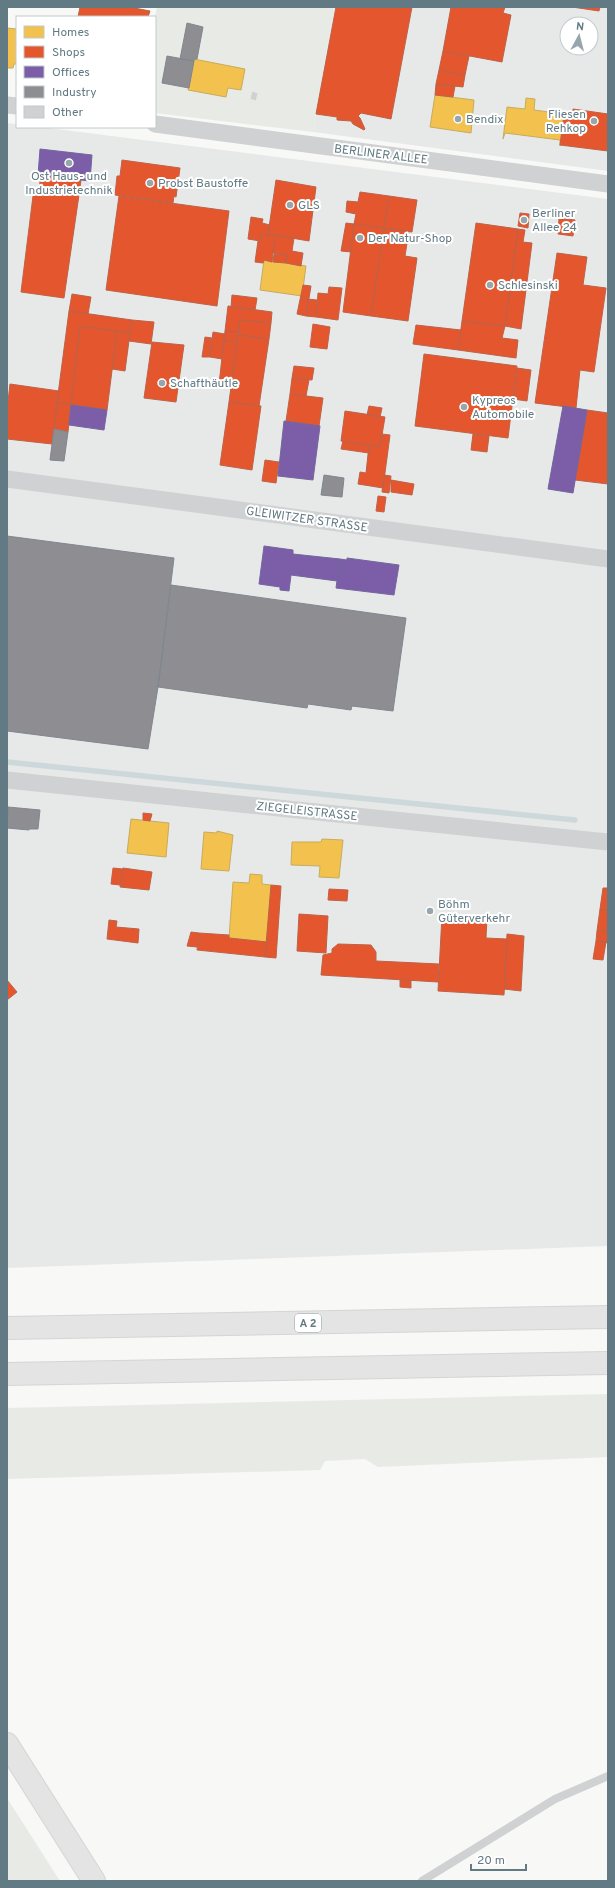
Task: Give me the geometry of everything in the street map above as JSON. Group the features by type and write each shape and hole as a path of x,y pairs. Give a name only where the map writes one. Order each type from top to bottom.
{"main road":[{"name":"A 2","path":"7,1328 608,1317"},
{"path":"7,1374 608,1363"},
{"path":"7,1744 94,1881"}],"street":[{"name":"BERLINER ALLEE","path":"156,124 608,184"},
{"name":"GLEIWITZER STRASSE","path":"7,479 608,560"},
{"name":"ZIEGELEISTRASSE","path":"7,780 608,842"}],"lane":[{"path":"422,1881 555,1799 608,1776"}],"shaded area":[{"path":"157,7 334,7 313,132 156,113 155,16"},
{"path":"334,7 608,7 608,171 313,132"},
{"path":"7,123 16,124 16,128 49,128 608,199 608,1246 7,1268"},
{"path":"608,1394 608,1457 378,1467 365,1459 325,1461 320,1470 7,1479 7,1408"},
{"path":"7,1798 60,1881 7,1881"}],"building: Homes":[{"path":"7,28 16,29 16,64 14,64 13,68 7,68"},
{"path":"194,59 245,69 241,90 228,88 226,97 188,90"},
{"path":"435,95 474,100 471,133 430,127"},
{"path":"526,98 535,99 534,110 564,114 560,146 560,140 505,133 503,139 507,107 525,109"},
{"path":"264,260 306,266 302,296 260,290"},
{"path":"131,819 169,823 166,857 127,853"},
{"path":"217,831 233,835 229,871 201,869 204,832 217,833"},
{"path":"322,839 343,840 339,878 319,877 320,866 291,865 292,842 321,842"},
{"path":"250,874 262,875 262,884 271,885 267,942 229,938 233,882 249,883"}],"building: Shops":[{"path":"80,7 129,7 150,11 148,16 78,16"},
{"path":"336,7 412,7 391,119 361,113 358,116 360,118 353,124 351,121 337,120 337,117 316,114"},
{"path":"451,7 505,7 503,13 511,15 502,62 443,51"},
{"path":"572,7 600,7 599,11"},
{"path":"443,51 469,56 465,75 439,70"},
{"path":"439,70 465,75 463,87 436,84"},
{"path":"436,84 455,86 453,97 435,95"},
{"path":"573,109 608,114 608,151 560,145 564,115 573,116"},
{"path":"360,118 365,129 364,130 353,124"},
{"path":"122,160 180,168 176,197 174,196 173,203 115,195 117,176 120,176"},
{"path":"41,175 81,180 79,195 39,189"},
{"path":"276,180 316,187 309,241 268,234"},
{"path":"34,188 79,195 64,298 21,292"},
{"path":"360,192 389,196 384,228 354,224 356,214 346,212 347,201 358,202"},
{"path":"119,196 229,211 217,306 106,290"},
{"path":"389,196 417,200 412,232 384,228"},
{"name":"Berliner Allee 24","path":"520,213 529,214 528,228 518,226"},
{"path":"251,217 263,219 262,223 270,225 268,236 261,235 260,241 248,239"},
{"path":"559,218 575,220 573,236 558,234"},
{"path":"346,223 354,224 351,252 341,251"},
{"path":"476,223 518,229 505,326 462,321"},
{"path":"354,224 384,228 371,316 343,312"},
{"path":"384,228 409,231 405,256 417,258 408,321 371,316"},
{"path":"518,229 525,230 523,242 532,243 521,329 505,326"},
{"path":"268,234 275,235 272,262 264,260 263,263 255,262 258,241 260,241 261,235 268,236"},
{"path":"275,235 294,238 292,251 303,253 301,266 286,263 287,255 273,253"},
{"path":"557,253 587,257 583,285 606,288 594,372 580,370 576,408 535,403"},
{"path":"274,254 287,255 286,263 273,262"},
{"path":"303,285 311,286 306,316 297,314"},
{"path":"329,287 342,288 338,320 316,317 318,293 328,294"},
{"path":"72,294 91,297 88,314 69,311"},
{"path":"232,295 257,298 255,310 231,307"},
{"path":"308,299 317,300 316,317 306,316"},
{"path":"228,306 272,312 271,323 240,320 238,332 225,331"},
{"path":"69,311 132,320 130,333 80,326 71,405 57,402"},
{"path":"132,320 154,322 151,344 129,341"},
{"path":"240,320 271,323 269,339 238,335"},
{"path":"462,321 505,326 502,338 518,340 516,358 458,350"},
{"path":"313,324 330,327 327,349 310,347"},
{"path":"416,325 461,330 458,350 413,344"},
{"path":"80,326 117,331 107,410 71,405"},
{"path":"117,331 130,333 125,371 112,369"},
{"path":"225,331 238,332 237,342 224,340"},
{"path":"213,332 225,334 222,359 210,357"},
{"path":"238,335 269,339 259,406 229,402"},
{"path":"205,337 212,338 210,357 202,357"},
{"path":"224,340 237,342 231,386 219,384"},
{"path":"152,342 184,345 176,402 144,398"},
{"path":"424,354 517,366 508,438 415,426"},
{"path":"294,366 314,368 312,380 292,378"},
{"path":"517,368 531,370 527,401 513,399"},
{"path":"292,378 309,380 306,396 290,394"},
{"path":"10,384 59,391 52,444 7,439 7,410"},
{"path":"290,394 323,398 319,426 286,421"},
{"path":"57,402 71,405 68,432 54,429"},
{"path":"229,402 261,406 252,470 220,465"},
{"path":"369,406 382,408 380,417 367,415"},
{"path":"587,410 608,413 608,484 575,480"},
{"path":"345,411 385,417 380,447 341,441"},
{"path":"382,434 390,435 383,488 358,484 360,472 366,473 369,445 380,447"},
{"path":"473,434 489,436 487,452 471,450"},
{"path":"343,441 369,445 369,453 341,449"},
{"path":"265,460 279,462 276,483 262,481"},
{"path":"384,475 391,476 389,493 382,492"},
{"path":"391,480 414,484 412,495 391,492"},
{"path":"378,496 386,497 384,512 376,511"},
{"path":"143,813 152,814 150,821 143,820"},
{"path":"113,868 123,869 120,885 111,884"},
{"path":"123,868 152,872 149,890 120,887"},
{"path":"271,885 281,886 276,958 265,957"},
{"path":"603,888 608,888 608,910 600,909"},
{"path":"329,889 348,890 347,901 328,900"},
{"path":"600,909 608,910 608,932 597,931"},
{"path":"299,914 328,916 326,953 297,951"},
{"path":"442,915 487,918 486,938 507,939 504,995 438,991"},
{"path":"109,920 117,921 116,927 139,929 138,943 107,939"},
{"path":"597,931 608,932 608,943 596,941"},
{"path":"191,932 199,933 197,947 187,946"},
{"path":"199,933 229,935 229,938 267,942 265,957 197,950"},
{"path":"507,934 524,936 521,991 504,989"},
{"path":"596,941 606,942 603,960 593,959"},
{"path":"338,944 371,945 376,952 376,961 439,964 438,982 321,975 323,955 332,953 332,949"},
{"path":"7,980 17,992 7,1000"},
{"path":"400,980 411,980 411,988 400,987"}],"building: Offices":[{"path":"40,149 92,155 90,181 38,175"},
{"path":"71,405 107,410 104,430 69,425"},
{"path":"563,406 587,410 573,493 548,489"},
{"path":"284,421 320,426 313,480 278,476"},
{"path":"264,546 293,550 293,554 340,559 337,581 291,575 289,591 280,590 280,587 259,584"},
{"path":"347,558 399,565 394,595 336,588 340,559 347,560"}],"building: Industry":[{"path":"187,23 203,27 197,59 194,59 194,61 180,59"},
{"path":"167,56 194,61 189,88 162,83"},
{"path":"54,429 68,432 64,461 50,460"},
{"path":"324,475 344,478 342,497 321,495"},
{"path":"7,536 174,558 158,687 148,749 7,731"},
{"path":"171,585 406,618 393,711 352,706 351,710 308,704 307,708 158,687"},
{"path":"8,807 40,810 38,829 29,830 7,828"}],"building: Other":[{"path":"252,91 258,93 256,101 250,99"}],"waterway":[{"path":"7,762 575,820"}],"place":[{"name":"Bendix","path":"458,119"},
{"name":"Fliesen Rehkop","path":"594,121"},
{"name":"Ost Haus- und Industrietechnik","path":"69,163"},
{"name":"Probst Baustoffe","path":"150,183"},
{"name":"GLS","path":"290,205"},
{"name":"Berliner Allee 24","path":"524,220"},
{"name":"Der Natur-Shop","path":"360,238"},
{"name":"Schlesinski","path":"490,285"},
{"name":"Schafthäutle","path":"162,383"},
{"name":"Kypreos Automobile","path":"464,407"},
{"name":"Böhm Güterverkehr","path":"430,911"}]}
